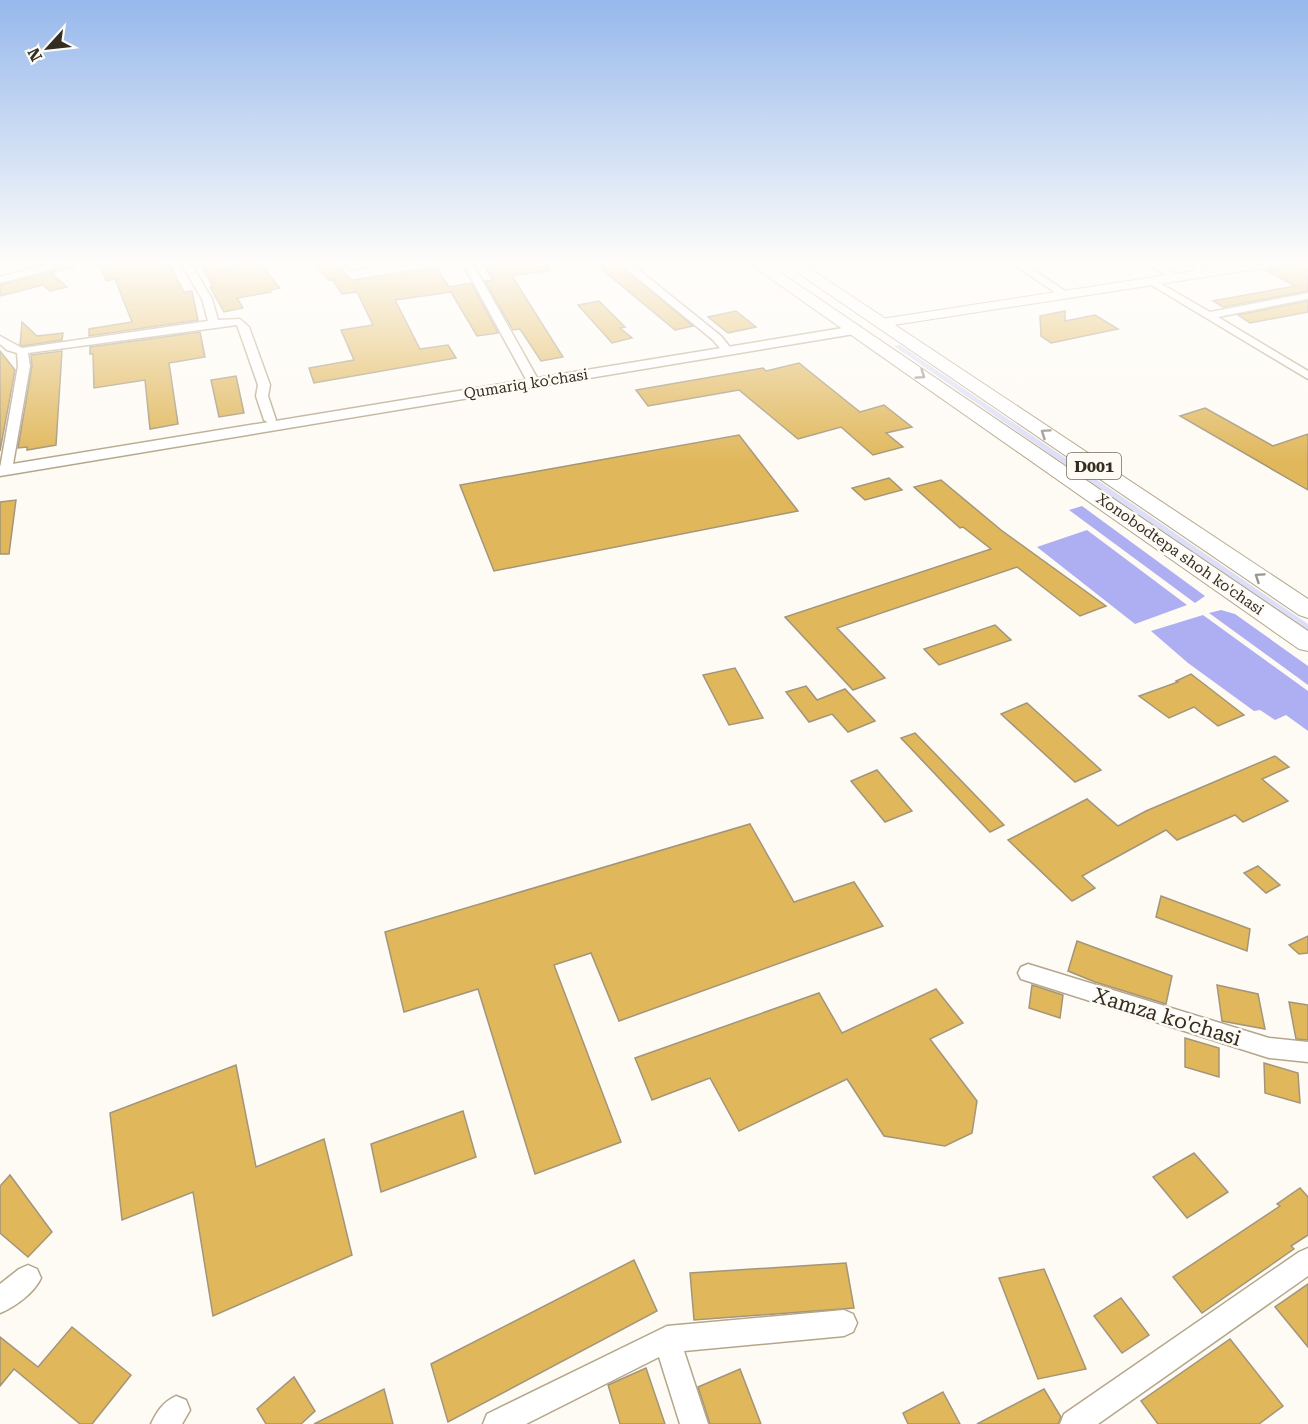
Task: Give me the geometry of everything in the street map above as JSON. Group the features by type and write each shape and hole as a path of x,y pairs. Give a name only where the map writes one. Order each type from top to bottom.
{"highway":[{"name":"Xonobodtepa shoh ko'chasi","path":"853,328 1308,643"},
{"name":"Xonobodtepa shoh ko'chasi","path":"889,328 1308,610"}],"main road":[{"name":"Qumariq ko'chasi","path":"3,467 849,328"},
{"name":"Qumariq ko'chasi","path":"3,467 270,420 532,380"}],"street":[{"path":"0,339 11,348 22,351 182,328"},
{"path":"245,328 264,385 262,396 270,420"},
{"path":"504,328 532,380"},
{"path":"703,328 726,348"},
{"path":"1229,328 1308,376"},
{"path":"3,467 24,366 22,351"},
{"path":"1295,368 1308,366"},
{"name":"Xamza ko'chasi","path":"1028,973 1269,1048 1308,1052"},
{"path":"1074,1424 1308,1261"},
{"path":"0,1300 28,1278"},
{"path":"497,1424 667,1339 844,1323"},
{"path":"667,1339 694,1424"}],"shaded area":[{"path":"900,345 1308,624 1308,633 894,346"},
{"path":"1082,506 1205,596 1195,603 1069,510"},
{"path":"1087,530 1187,605 1135,624 1037,547"},
{"path":"1221,610 1235,614 1308,666 1308,685 1209,613"},
{"path":"1203,615 1308,691 1308,731 1286,715 1275,720 1260,710 1254,711 1188,663 1151,631"}],"building":[{"path":"21,328 29,328 37,336 63,333 62,340 20,345"},
{"path":"92,328 140,328 89,336 89,329"},
{"path":"410,328 420,349 448,345 456,358 314,383 309,368 354,360 341,330"},
{"path":"473,328 496,328 498,333 477,336"},
{"path":"512,328 545,328 563,357 541,361 520,329"},
{"path":"599,328 621,328 632,338 612,343"},
{"path":"722,328 749,328 728,333"},
{"path":"1041,328 1118,329 1051,343 1041,336"},
{"path":"200,332 205,357 169,363 178,424 150,429 145,380 94,388 93,354 90,354 90,347"},
{"path":"0,351 15,370 0,451"},
{"path":"62,351 56,445 27,450 27,447 18,448 32,366 31,355"},
{"path":"799,363 860,412 884,405 912,427 886,433 903,447 873,455 841,427 798,439 739,390 648,406 636,390 763,368 766,371"},
{"path":"236,376 244,413 219,417 211,380"},
{"path":"1205,408 1273,446 1308,434 1308,490 1180,416"},
{"path":"739,435 798,511 494,571 460,485"},
{"path":"889,478 902,490 865,500 852,488"},
{"path":"941,480 1001,530 1106,606 1080,616 1017,567 837,628 885,678 853,690 785,617 991,549 963,527 960,528 914,487"},
{"path":"16,500 9,554 0,554 0,502"},
{"path":"995,625 1011,640 939,665 924,649"},
{"path":"735,668 763,718 729,725 703,675"},
{"path":"1191,674 1244,715 1218,726 1194,707 1169,718 1139,696 1178,682 1176,681"},
{"path":"806,686 817,700 845,689 875,721 848,732 832,714 809,722 786,692"},
{"path":"1027,703 1101,770 1075,782 1001,714"},
{"path":"915,733 1004,825 990,832 901,738"},
{"path":"1275,756 1289,767 1262,779 1288,801 1243,822 1235,815 1177,840 1166,830 1082,876 1095,888 1072,901 1008,840 1087,799 1118,826 1146,811"},
{"path":"877,770 912,811 885,822 851,781"},
{"path":"750,824 794,902 854,882 883,926 619,1021 591,953 554,965 621,1142 535,1174 478,989 404,1012 385,932"},
{"path":"1258,866 1280,885 1266,893 1244,873"},
{"path":"1161,896 1250,929 1247,951 1156,917"},
{"path":"1308,936 1308,953 1299,954 1289,945"},
{"path":"1077,941 1172,976 1166,1004 1095,982 1068,971"},
{"path":"1032,985 1063,995 1060,1018 1029,1008"},
{"path":"1217,985 1258,994 1265,1029 1222,1021"},
{"path":"936,989 963,1023 930,1039 977,1101 972,1133 945,1146 884,1136 847,1079 739,1131 710,1078 652,1100 635,1058 819,993 842,1033"},
{"path":"1289,1002 1308,1005 1308,1040 1296,1039"},
{"path":"1185,1038 1219,1048 1219,1077 1185,1067"},
{"path":"1264,1063 1298,1073 1300,1103 1265,1093"},
{"path":"236,1065 256,1167 324,1139 352,1255 213,1316 193,1192 122,1220 110,1113"},
{"path":"463,1111 476,1157 381,1192 371,1144"},
{"path":"1194,1153 1228,1192 1187,1218 1153,1177"},
{"path":"10,1175 52,1232 28,1257 0,1233 0,1186"},
{"path":"1300,1188 1308,1197 1308,1235 1291,1246 1294,1249 1202,1313 1173,1277 1280,1206 1277,1204"},
{"path":"634,1260 657,1311 448,1422 431,1364"},
{"path":"846,1263 854,1308 694,1320 690,1273"},
{"path":"1044,1269 1086,1369 1038,1379 999,1278"},
{"path":"1308,1284 1308,1347 1275,1307"},
{"path":"1121,1298 1149,1335 1122,1353 1094,1316"},
{"path":"72,1327 131,1375 92,1424 80,1424 14,1369 0,1386 0,1337 38,1367"},
{"path":"1230,1339 1283,1406 1259,1424 1158,1424 1141,1401"},
{"path":"646,1368 665,1424 620,1424 608,1385"},
{"path":"740,1369 761,1424 710,1424 698,1387"},
{"path":"294,1377 315,1411 301,1424 266,1424 257,1409"},
{"path":"384,1389 393,1424 314,1424"},
{"path":"1044,1389 1061,1417 1058,1424 977,1424"},
{"path":"943,1392 960,1424 908,1424 903,1413"}]}
